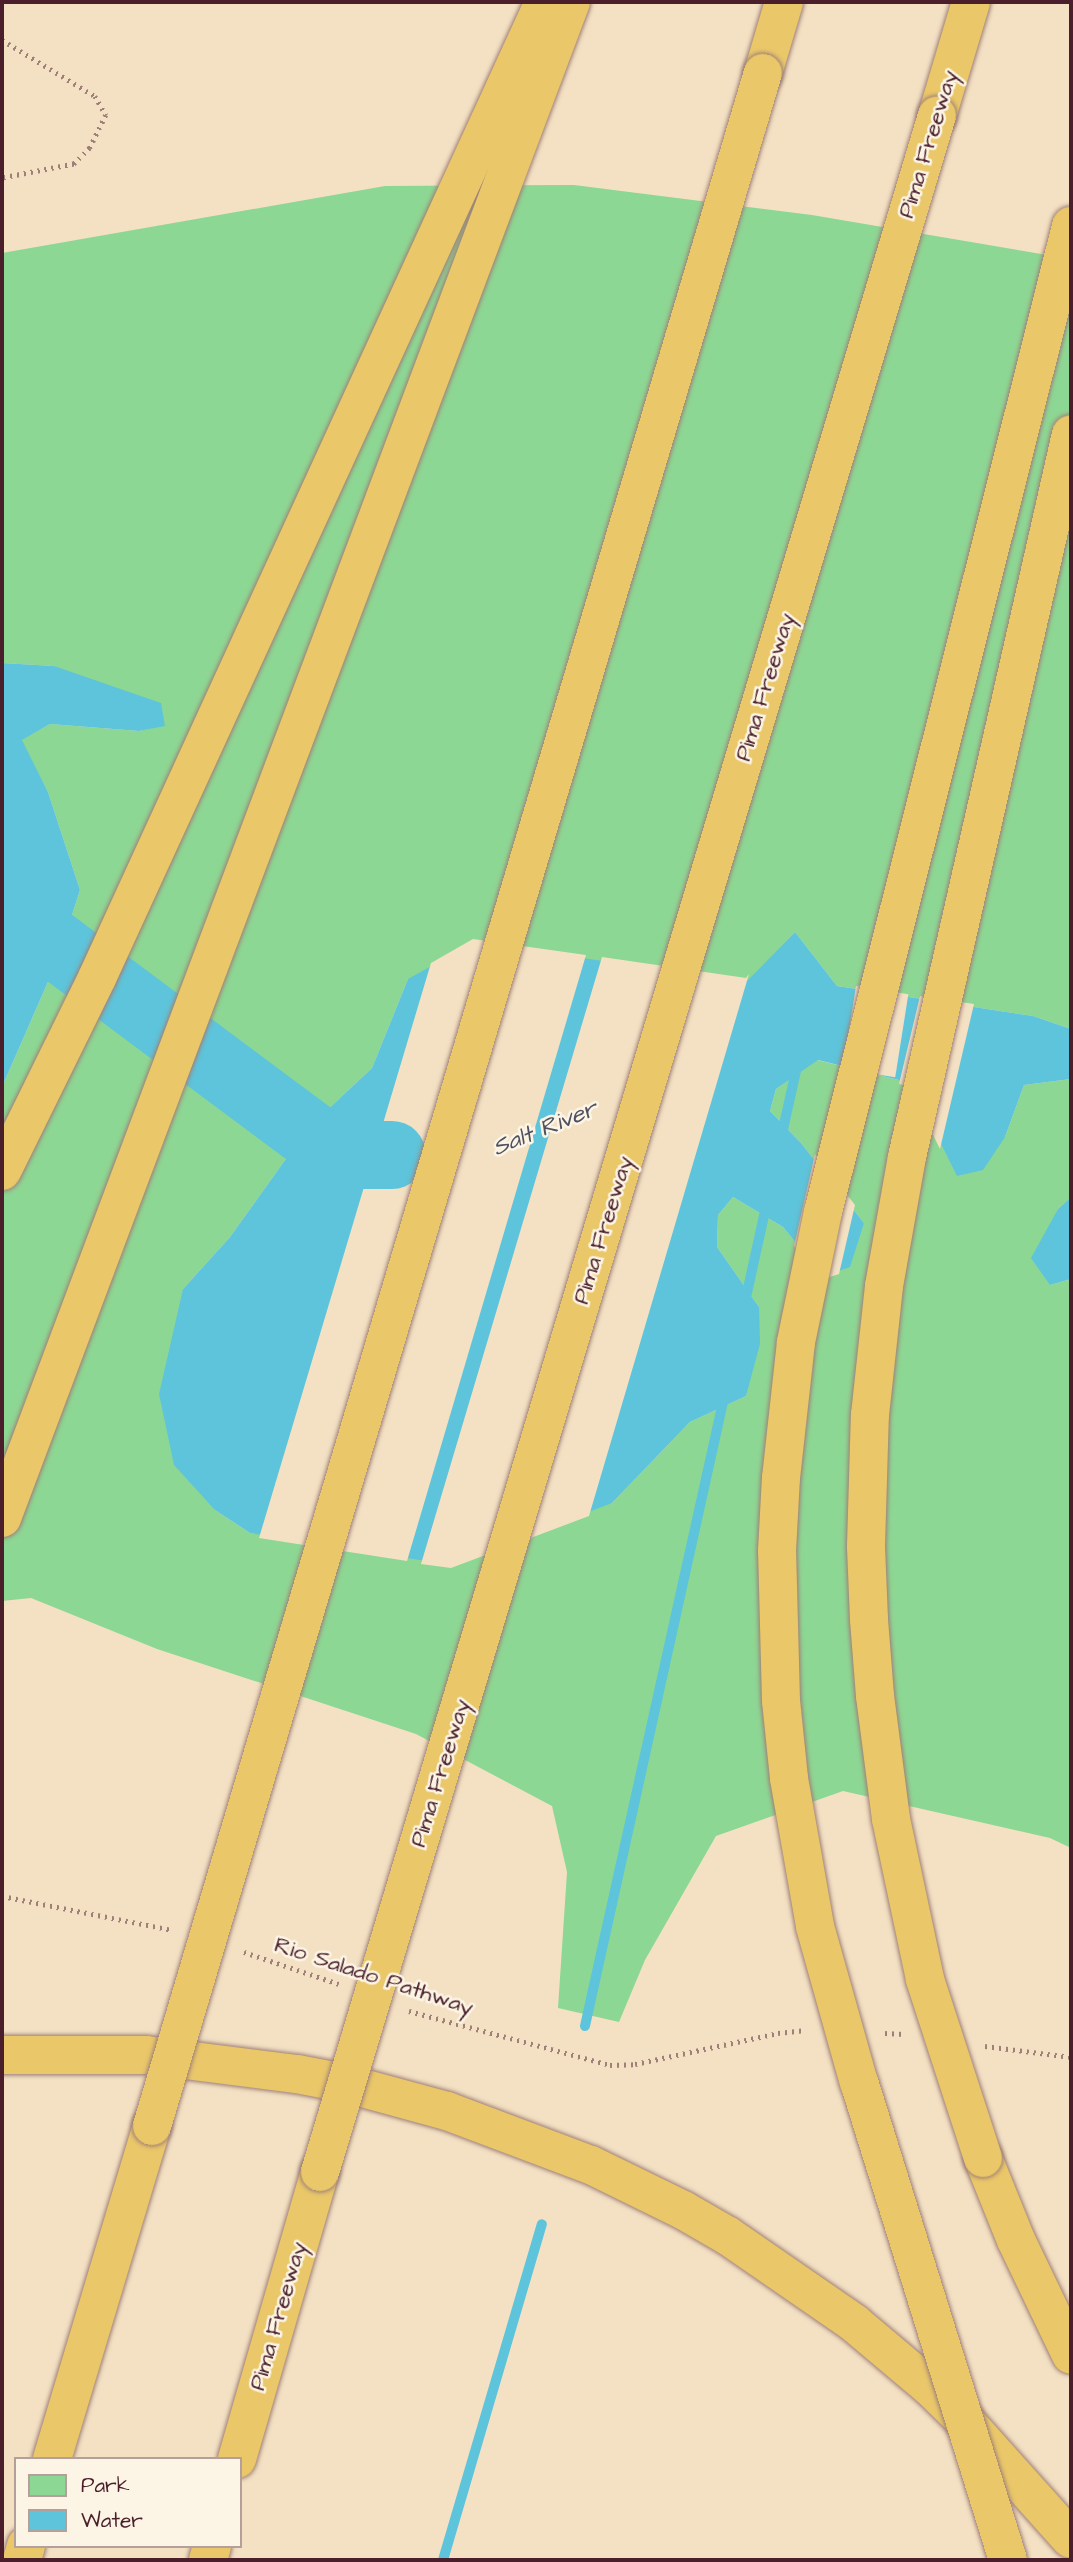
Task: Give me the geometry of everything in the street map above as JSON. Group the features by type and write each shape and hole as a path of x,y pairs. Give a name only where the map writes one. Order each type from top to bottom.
{"highway":[{"path":"2,1171 97,978 544,2"},
{"path":"2,1518 571,2"},
{"path":"53,2457 784,2"},
{"name":"Pima Freeway","path":"238,2457 320,2172 971,2"},
{"path":"1008,2560 859,2083 815,1926 789,1778 780,1675 777,1551 782,1465 796,1342 823,1212 1071,226"},
{"path":"1071,433 907,1157 884,1286 870,1415 866,1546 875,1696 891,1819 925,1979 983,2158 1016,2240 1071,2355"},
{"path":"2,2055 146,2055 245,2065 321,2078 447,2111 591,2165 683,2210 728,2236 855,2323 930,2386 968,2424 1071,2539"}],"path":[{"path":"2,40 95,96 106,115 90,148 74,164 2,178"},
{"path":"2,1896 178,1932"},
{"name":"Rio Salado Pathway","path":"240,1951 349,1989"},
{"name":"Rio Salado Pathway","path":"397,2007 610,2064 635,2064 778,2033 818,2029"},
{"path":"982,2046 1071,2057"}],"green space":[{"path":"574,185 812,215 1071,259 1071,1029 1033,1016 837,986 795,932 747,982 408,979 372,1068 308,1128 230,1237 183,1289 215,1510 250,1533 283,1537 612,1503 690,1422 746,1396 759,1307 717,1247 718,1215 733,1197 783,1227 823,1276 864,1223 801,1143 770,1111 776,1089 817,1060 911,1083 1005,1137 1024,1085 1071,1079 1071,1197 1058,1209 1050,1285 1071,1279 1071,1848 1050,1838 843,1791 716,1836 645,1960 619,2022 558,2008 567,1872 552,1806 416,1734 157,1649 31,1598 2,1601 2,1087 58,959 80,890 48,792 21,740 50,724 139,731 165,725 54,666 2,663 2,253 385,186"}],"water":[{"path":"2,663 54,666 161,703 165,726 139,731 50,724 22,740 48,792 80,890 58,959 2,1087"},
{"path":"795,932 837,986 1033,1016 1071,1029 1071,1079 1024,1085 1005,1137 983,1170 957,1176 911,1083 818,1060 776,1089 770,1111 801,1143 864,1223 850,1267 823,1276 783,1227 733,1197 718,1215 717,1247 759,1307 760,1344 746,1396 690,1422 612,1503 451,1565 250,1533 215,1510 174,1465 159,1394 183,1289 230,1237 308,1128 372,1068 408,979 473,943 747,981"},
{"path":"1071,1197 1071,1279 1050,1285 1031,1258 1058,1209"}],"pier":[{"path":"473,939 586,955 407,1561 259,1538 431,963"},
{"path":"602,957 746,978 749,974 589,1516 451,1568 421,1564"},
{"path":"856,986 908,994 895,1077 843,1069"},
{"path":"920,996 974,1004 940,1149 909,1086 899,1084"},
{"path":"815,1154 855,1205 839,1274 824,1279 794,1246"}],"waterway":[{"name":"Salt River","path":"2,905 337,1155 392,1155"},
{"path":"781,1138 798,1062"},
{"path":"745,1302 767,1202"},
{"path":"585,2026 725,1393"},
{"path":"443,2560 542,2224"}]}
